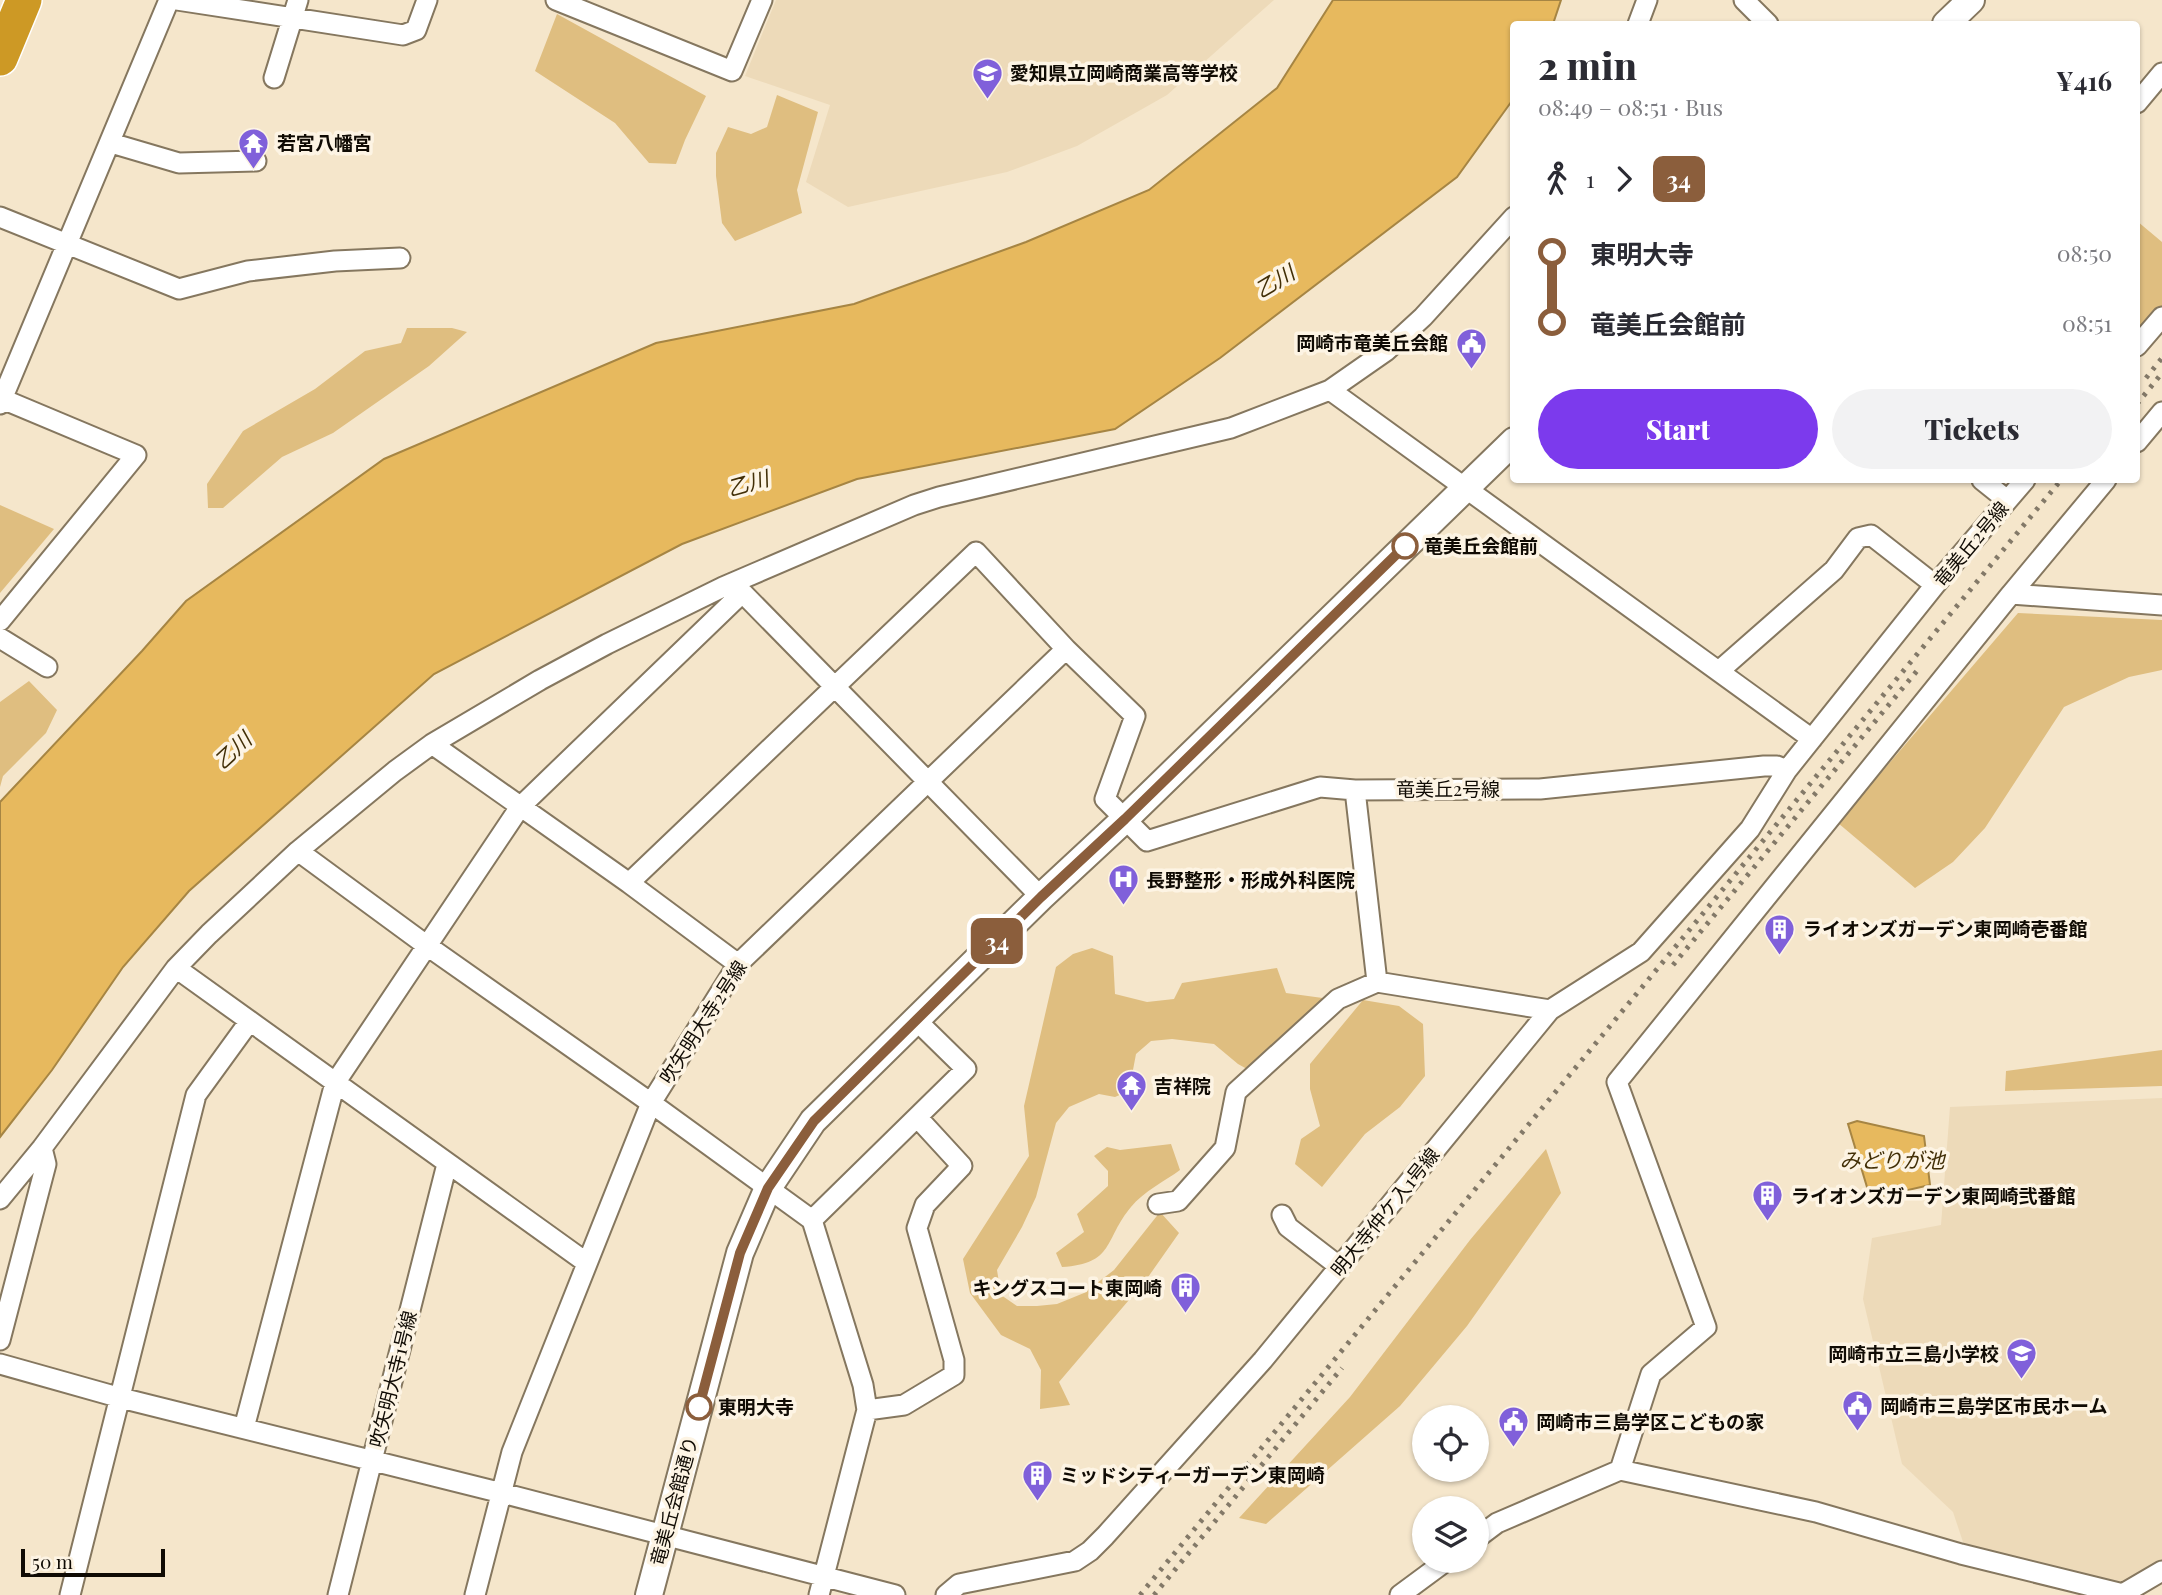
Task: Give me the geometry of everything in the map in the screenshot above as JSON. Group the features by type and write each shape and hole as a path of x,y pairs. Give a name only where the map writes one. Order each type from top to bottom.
{"highway":[{"path":"0,58 24,0"}],"street":[{"path":"0,621 136,455 1,400 169,0"},
{"path":"177,0 295,8 403,35 416,30 428,0"},
{"path":"556,0 732,71 762,0"},
{"path":"1639,21 1647,0"},
{"path":"1744,0 1765,21"},
{"path":"1949,21 1971,0"},
{"path":"274,78 295,8"},
{"path":"2140,99 2162,73"},
{"path":"111,143 179,163 256,161"},
{"path":"0,217 179,289 248,271 335,261 400,258"},
{"path":"0,1199 42,1148 176,968 298,851 432,744 607,644 738,588 846,533 927,501 1231,428 1330,390 1386,351 1423,317 1510,221"},
{"path":"2140,343 2162,317"},
{"path":"1330,390 1812,739"},
{"path":"2140,438 2162,412"},
{"path":"629,883 976,552 1066,649 1135,716 1105,799 1125,819 1510,445"},
{"path":"1986,483 2007,500"},
{"name":"竜美丘2号線","path":"1125,819 1147,841 1320,787 1355,790 1540,789 1764,766 1777,766 1787,770 1935,585 2022,483"},
{"path":"1620,1470 1651,1374 1706,1327 1616,1082 2104,483"},
{"path":"1719,671 1834,570 1858,538 1871,535 1935,585"},
{"path":"738,588 1041,897"},
{"path":"244,1428 335,1083 520,807 738,588"},
{"path":"2011,594 2162,605"},
{"path":"0,638 47,667"},
{"name":"吹矢明大寺2号線","path":"475,1595 512,1452 651,1103 738,964 1066,649"},
{"path":"432,744 629,883 738,964"},
{"name":"明大寺仲ケ入1号線","path":"946,1595 959,1584 1075,1561 1090,1551 1264,1360 1550,1010 1641,952 1750,829 1787,770"},
{"path":"1355,790 1377,982"},
{"name":"竜美丘会館通り","path":"649,1595 740,1253 768,1188 814,1121 1041,897 1125,819"},
{"path":"298,851 812,1220 863,1385 867,1410 821,1586"},
{"path":"176,968 587,1263"},
{"path":"1158,1204 1178,1201 1225,1148 1236,1091 1338,999 1377,982 1550,1010"},
{"path":"812,1220 966,1069 916,1020"},
{"path":"70,1595 196,1095 248,1022"},
{"path":"867,1410 904,1405 954,1376 954,1360 917,1228 925,1205 962,1166 917,1117"},
{"path":"0,1340 46,1164 42,1148"},
{"name":"吹矢明大寺1号線","path":"338,1595 447,1164"},
{"path":"1282,1215 1288,1227 1340,1267"},
{"path":"0,1364 121,1398 665,1536 821,1586 895,1595"},
{"path":"1489,1529 1497,1523 1620,1470 1816,1512 1961,1554 2122,1595 2162,1571"},
{"path":"1400,1595 1430,1573"}],"shaded area":[{"name":"愛知県立岡崎商業高等学校","path":"776,0 1274,0 1167,95 1077,146 1007,172 848,207 806,182 830,105 745,76"},
{"path":"557,14 706,96 676,164 649,163 615,123 535,71"},
{"path":"777,95 818,112 797,190 802,213 735,241 722,223 716,153 728,127 751,134 767,127"},
{"path":"2140,224 2162,242 2162,307 2140,332"},
{"path":"407,328 452,328 467,332 429,366 333,433 282,457 223,508 208,508 207,484 243,431 315,389 365,351 401,343"},
{"path":"0,505 54,529 0,593"},
{"path":"2018,613 2162,620 2162,670 2129,677 2064,707 1985,828 1953,862 1915,888 1838,823"},
{"path":"29,681 57,710 46,733 3,776 0,787 0,702"},
{"path":"1092,948 1113,956 1115,994 1147,1002 1174,999 1182,983 1277,968 1286,993 1330,999 1256,1074 1238,1064 1214,1044 1172,1039 1151,1041 1136,1054 1129,1091 1115,1097 1099,1094 1069,1107 1056,1123 1036,1197 997,1270 1001,1295 1017,1306 1057,1304 1084,1293 1114,1270 1160,1212 1179,1233 1146,1280 1059,1382 1070,1405 1040,1409 1041,1370 1030,1349 1001,1335 970,1293 963,1259 1029,1156 1024,1106 1056,967 1073,954"},
{"path":"1363,1000 1399,1006 1423,1024 1425,1076 1400,1107 1365,1134 1322,1187 1295,1164 1301,1139 1320,1126 1310,1089 1310,1064"},
{"path":"2162,1050 2162,1086 2005,1091 2006,1071"},
{"name":"岡崎市立三島小学校","path":"2162,1098 2162,1561 2125,1583 1964,1545 1953,1512 1902,1464 1863,1299 1872,1238 1941,1225 1950,1107"},
{"path":"1171,1144 1180,1170 1136,1202 1100,1255 1079,1265 1062,1267 1056,1253 1084,1232 1077,1214 1108,1186 1108,1171 1094,1156 1107,1147 1120,1150"},
{"path":"1546,1149 1561,1193 1467,1326 1400,1406 1266,1524 1239,1518 1350,1397 1470,1240"}],"water":[{"name":"乙川","path":"1333,0 1561,0 1554,21 1510,21 1510,104 1457,177 1220,358 1115,429 857,479 682,544 434,674 189,891 123,967 52,1070 0,1137 0,802 186,601 384,459 656,343 854,304 1026,242 1149,190 1277,88"},
{"name":"みどりが池","path":"1857,1121 1924,1136 1930,1185 1882,1196 1867,1187 1848,1124"}],"railway":[{"path":"2146,378 2162,358"},
{"path":"2140,400 2162,373"},
{"path":"1140,1595 2059,483"},
{"path":"1673,965 1921,666"},
{"path":"1154,1595 1342,1368"}],"bus line":[{"name":"34","path":"699,1407 740,1253 768,1188 814,1121 1041,897 1125,819 1405,546"}],"place":[{"name":"愛知県立岡崎商業高等学校","path":"987,100"},
{"name":"若宮八幡宮","path":"254,170"},
{"name":"岡崎市竜美丘会館","path":"1471,370"},
{"name":"竜美丘会館前","path":"1405,546"},
{"name":"長野整形・形成外科医院","path":"1123,907"},
{"name":"ライオンズガーデン東岡崎壱番館","path":"1780,956"},
{"name":"吉祥院","path":"1131,1113"},
{"name":"ライオンズガーデン東岡崎弐番館","path":"1768,1223"},
{"name":"キングスコート東岡崎","path":"1185,1315"},
{"name":"岡崎市立三島小学校","path":"2022,1381"},
{"name":"東明大寺","path":"699,1407"},
{"name":"岡崎市三島学区市民ホーム","path":"1857,1433"},
{"name":"岡崎市三島学区こどもの家","path":"1513,1449"},
{"name":"ミッドシティーガーデン東岡崎","path":"1037,1502"}]}
